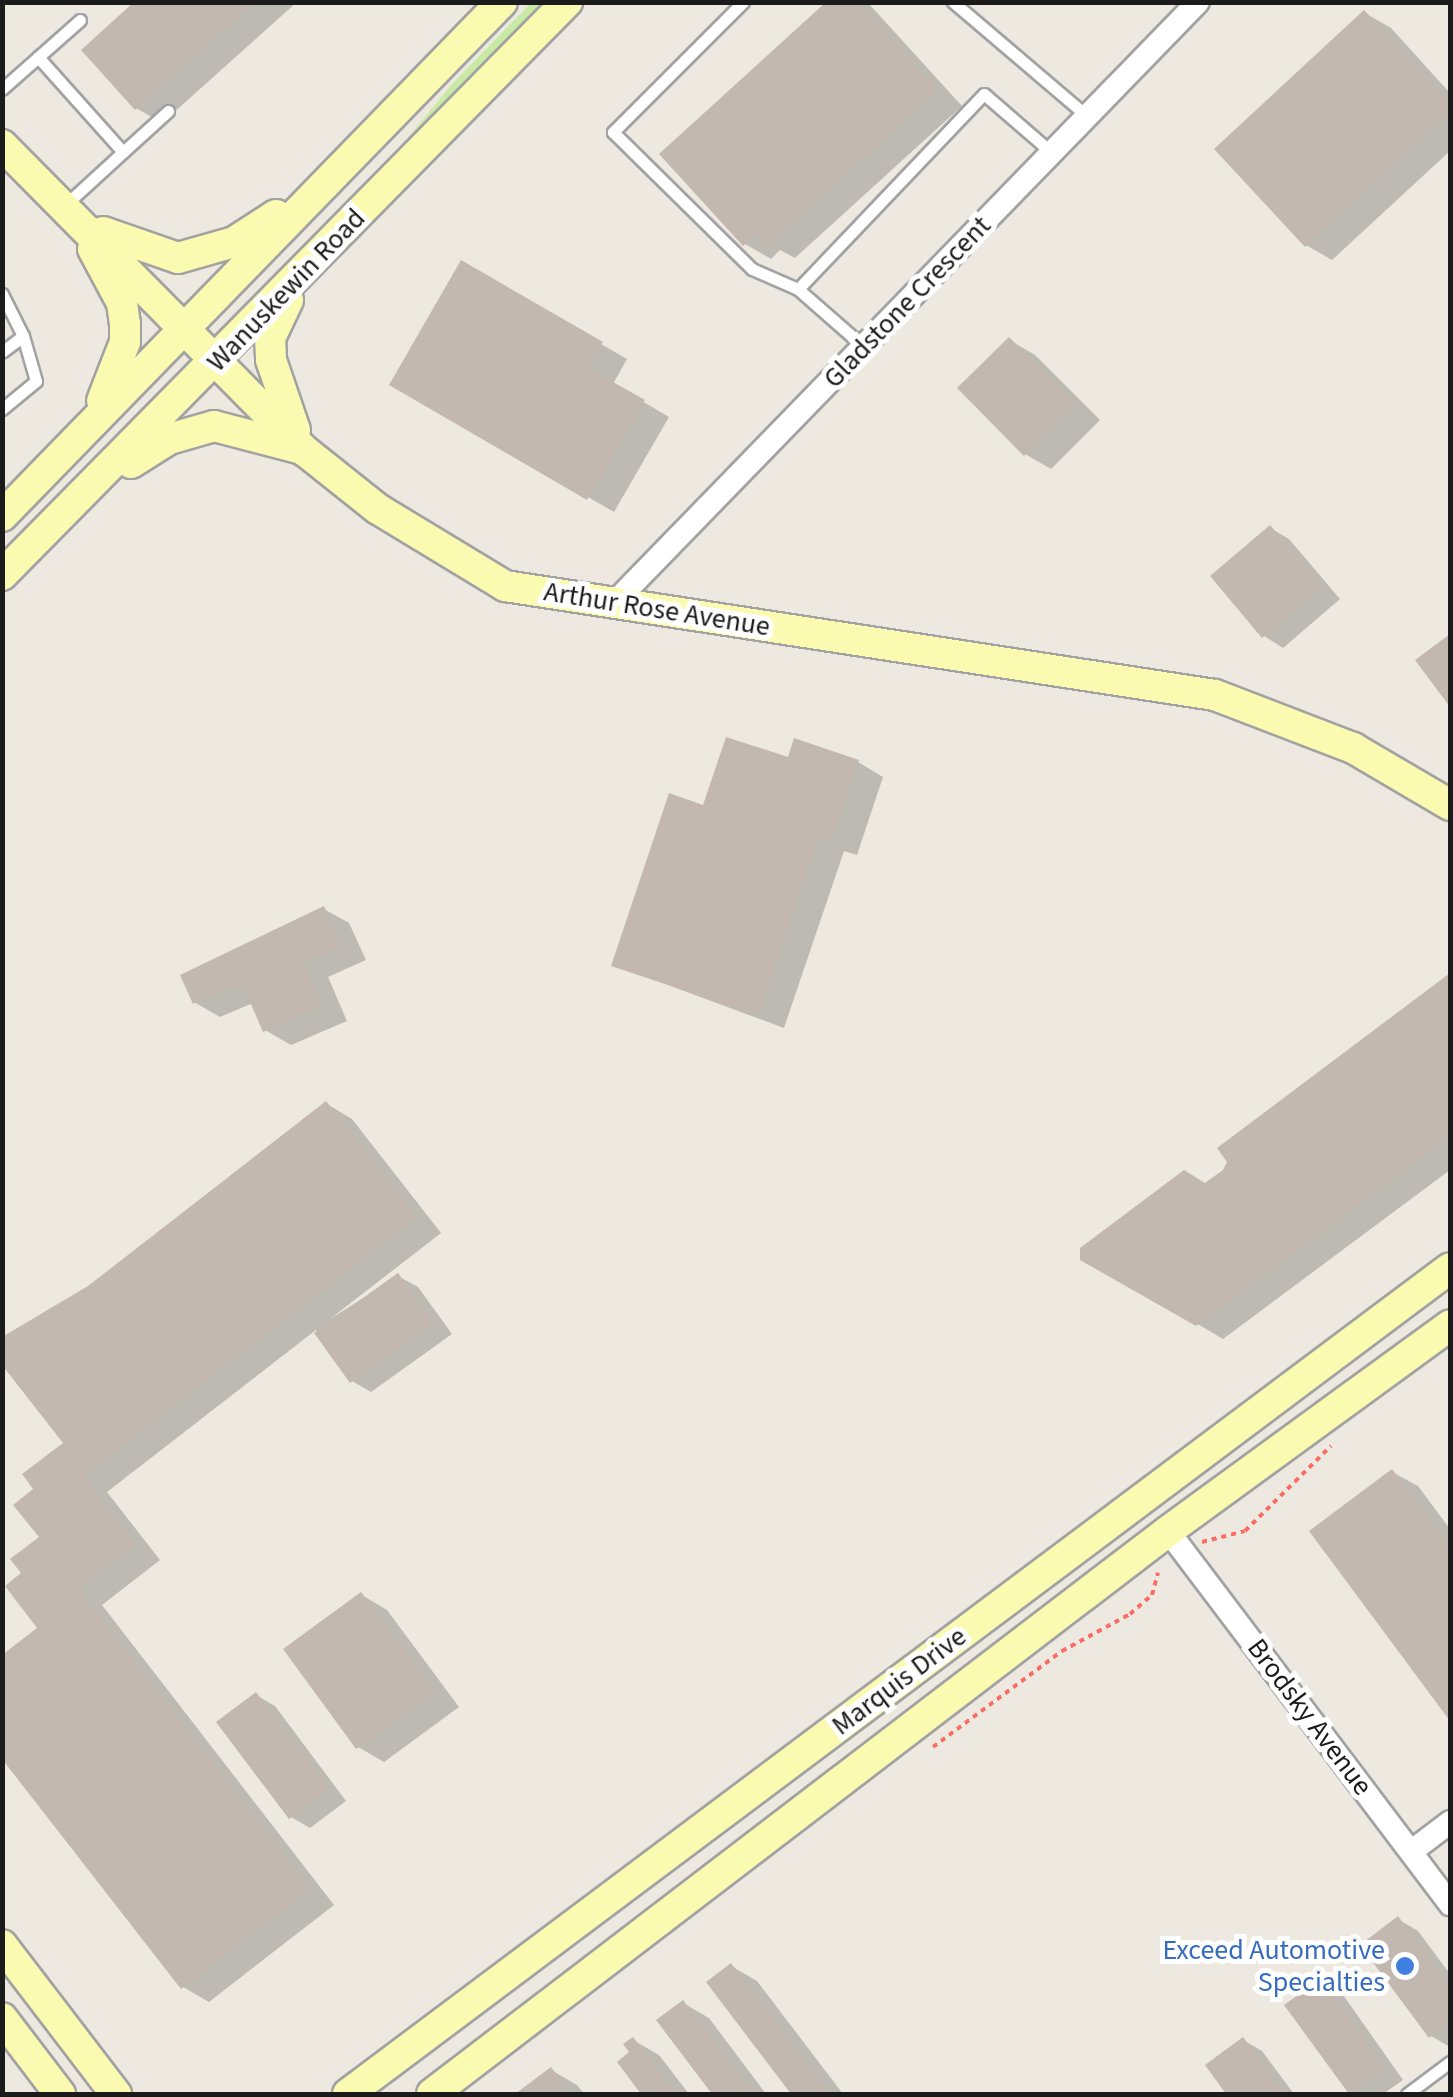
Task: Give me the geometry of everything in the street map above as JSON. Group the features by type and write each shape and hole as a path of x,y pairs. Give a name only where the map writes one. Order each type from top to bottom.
{"main road":[{"name":"Wanuskewin Road","path":"2,516 502,2"},
{"name":"Wanuskewin Road","path":"2,575 567,2"},
{"name":"Arthur Rose Avenue","path":"2,145 186,326 305,451 378,508 505,586 1215,696 1353,748 1449,803"},
{"path":"69,211 137,248 178,258 234,242 315,191"},
{"path":"69,211 110,277 125,324 117,370 91,425"},
{"path":"305,451 273,380 270,338 281,310 317,258"},
{"path":"55,518 154,448 195,429 233,426 305,451"},
{"name":"Marquis Drive","path":"348,2093 1450,1268"},
{"name":"Marquis Drive","path":"432,2094 1175,1541 1450,1325"},
{"path":"2,1945 116,2094"},
{"path":"2,2018 60,2094"}],"street":[{"name":"Gladstone Crescent","path":"616,601 1198,2"},
{"name":"Brodsky Avenue","path":"1175,1541 1450,1904"},
{"path":"1412,1851 1450,1822"}],"lane":[{"path":"743,2 613,132 752,269 798,289 864,347"},
{"path":"953,2 1088,116"},
{"path":"2,89 80,20"},
{"path":"38,57 122,152"},
{"path":"798,289 984,94 1052,153"},
{"path":"69,211 122,152 168,110"},
{"path":"2,294 23,336 36,382 2,409"},
{"path":"2,352 23,336"},
{"path":"1407,2094 1450,2062"}],"path":[{"path":"922,1754 1062,1651 1130,1614 1152,1595 1158,1572 1175,1541 1245,1531 1337,1441"}],"green space":[{"path":"532,2 544,3 407,139 451,85"}],"building":[{"path":"134,2 255,2 135,110 81,50"},
{"path":"826,2 858,2 938,90 768,246 757,234 743,246 659,154"},
{"path":"1364,10 1450,103 1450,112 1305,247 1214,149"},
{"path":"461,260 603,342 588,368 645,400 587,500 389,385"},
{"path":"1009,337 1076,404 1024,456 957,388"},
{"path":"1270,525 1323,587 1262,638 1210,576"},
{"path":"1450,634 1450,707 1415,660"},
{"path":"726,737 788,757 794,738 859,760 831,842 818,838 758,1015 611,966 669,793 703,805"},
{"path":"324,906 341,946 303,962 322,1006 263,1032 242,983 193,1004 180,975"},
{"path":"1450,973 1450,1136 1196,1326 1080,1260 1080,1248 1184,1170 1205,1183 1223,1170 1227,1162 1217,1148"},
{"path":"326,1101 417,1217 83,1476 135,1544 78,1589 310,1889 181,1989 2,1759 2,1655 37,1628 5,1586 21,1573 10,1559 39,1537 13,1505 33,1489 22,1474 63,1443 2,1365 2,1337 88,1286"},
{"path":"398,1273 434,1323 350,1383 314,1333"},
{"path":"1392,1469 1450,1546 1450,1721 1309,1531"},
{"path":"361,1592 435,1692 356,1749 283,1649"},
{"path":"256,1692 329,1789 289,1819 216,1722"},
{"name":"Exceed Automotive Specialties","path":"1398,1916 1450,1986 1450,2022 1429,2038 1360,1945"},
{"path":"731,1963 830,2094 791,2094 706,1982"},
{"path":"1322,1978 1385,2069 1349,2094 1284,2005"},
{"path":"683,2000 754,2094 712,2094 656,2020"},
{"path":"633,2037 676,2094 641,2094 617,2062 629,2052 623,2044"},
{"path":"1243,2037 1285,2094 1226,2094 1205,2065"},
{"path":"551,2067 565,2085 552,2094 515,2094"}],"place":[{"name":"Exceed Automotive Specialties","path":"1405,1966"}]}
